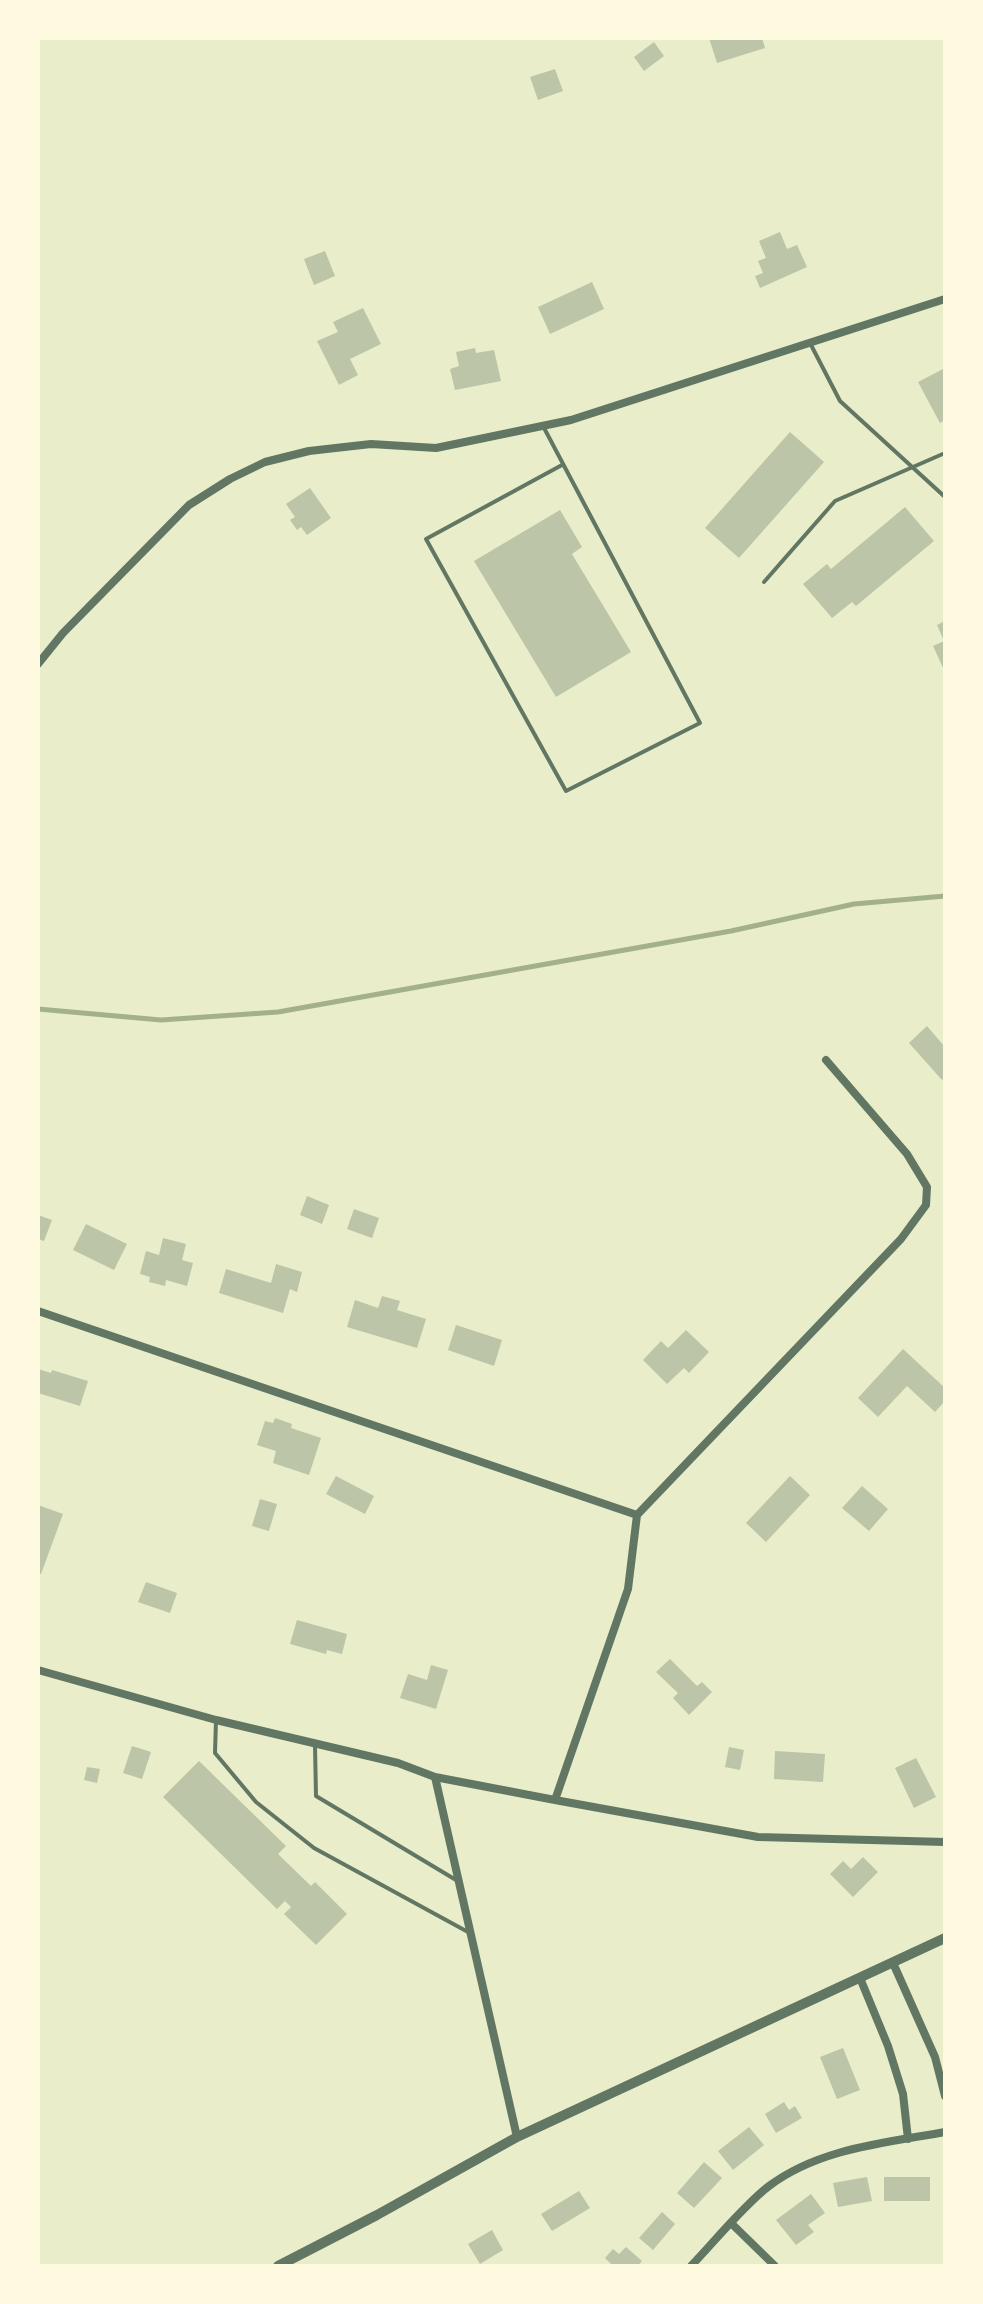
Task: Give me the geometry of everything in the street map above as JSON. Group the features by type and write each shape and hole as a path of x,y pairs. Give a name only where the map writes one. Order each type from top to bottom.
{"street":[{"path":"38,664 63,633 189,505 265,462 309,451 371,444 436,448 571,420 945,299"},
{"path":"555,1800 628,1589 637,1515 901,1239 926,1205 927,1187 907,1154 826,1060"},
{"path":"38,1311 637,1515"},
{"path":"38,1670 315,1746 398,1763 435,1777 555,1800 758,1837 945,1842"},
{"path":"435,1777 517,2137"},
{"path":"278,2266 517,2137 945,1938"},
{"path":"893,1963 935,2057 945,2096"},
{"path":"860,1978 888,2046 903,2094 908,2139"},
{"path":"691,2266 768,2187 801,2167 844,2150 945,2132"},
{"path":"732,2224 775,2266"}],"lane":[{"path":"810,343 840,401 945,497"},
{"path":"543,426 700,723 566,791 426,539 562,465"},
{"path":"764,582 835,501 945,453"},
{"path":"216,1720 215,1753 256,1802 314,1848 470,1933"},
{"path":"315,1746 316,1796 459,1882"}],"building":[{"path":"709,38 762,38 765,48 717,63"},
{"path":"654,42 664,56 644,71 634,57"},
{"path":"555,69 563,91 538,100 530,77"},
{"path":"780,232 787,249 797,245 807,267 760,288 755,276 763,273 758,261 766,258 759,241"},
{"path":"325,251 335,276 314,285 304,259"},
{"path":"592,282 604,309 550,334 538,307"},
{"path":"363,308 381,344 350,359 358,375 339,385 317,341 338,332 333,322"},
{"path":"475,348 476,353 494,350 501,381 455,390 450,369 459,366 456,352"},
{"path":"945,368 945,420 940,423 918,382"},
{"path":"790,432 824,462 739,558 705,528"},
{"path":"310,488 331,518 307,535 301,527 297,530 290,520 295,517 286,504"},
{"path":"905,507 934,541 856,606 852,602 832,618 803,584 827,564 831,569"},
{"path":"560,510 582,547 572,554 631,652 556,697 474,561"},
{"path":"945,621 945,672 933,646 944,641 937,625"},
{"path":"927,1026 945,1047 945,1077 942,1080 909,1043"},
{"path":"307,1196 329,1205 322,1224 300,1215"},
{"path":"354,1209 379,1218 372,1238 347,1229"},
{"path":"38,1215 52,1220 44,1241 38,1239"},
{"path":"86,1224 127,1244 114,1270 73,1250"},
{"path":"163,1238 186,1244 182,1260 193,1263 187,1286 166,1280 165,1286 149,1282 150,1277 140,1274 146,1251 159,1255"},
{"path":"276,1264 302,1272 297,1292 290,1289 283,1313 219,1293 226,1269 271,1283"},
{"path":"382,1296 400,1301 397,1310 426,1319 417,1348 347,1327 355,1300 378,1308"},
{"path":"456,1325 502,1340 494,1366 448,1350"},
{"path":"686,1330 709,1352 689,1373 684,1368 667,1384 643,1360 661,1341 668,1348"},
{"path":"903,1349 945,1388 945,1401 935,1412 907,1386 878,1417 858,1398"},
{"path":"38,1369 88,1381 80,1406 38,1393"},
{"path":"275,1418 292,1424 291,1428 321,1438 309,1475 273,1463 276,1451 257,1445 265,1421 273,1423"},
{"path":"336,1476 374,1496 365,1514 326,1494"},
{"path":"790,1476 810,1495 766,1542 746,1523"},
{"path":"862,1486 888,1509 869,1531 842,1508"},
{"path":"260,1499 277,1504 269,1531 252,1526"},
{"path":"38,1505 63,1514 41,1574 38,1573"},
{"path":"146,1582 177,1593 170,1613 138,1602"},
{"path":"297,1620 347,1634 342,1654 327,1650 326,1654 290,1644"},
{"path":"670,1659 697,1686 702,1682 712,1692 689,1715 673,1698 678,1693 656,1672"},
{"path":"431,1665 448,1670 436,1709 400,1698 408,1674 427,1680"},
{"path":"132,1746 151,1752 142,1779 123,1773"},
{"path":"729,1747 744,1750 740,1770 725,1767"},
{"path":"775,1751 825,1754 823,1782 774,1779"},
{"path":"916,1758 936,1797 914,1808 895,1768"},
{"path":"199,1761 286,1846 278,1854 311,1886 315,1882 347,1914 316,1945 284,1914 291,1907 285,1901 277,1909 163,1797"},
{"path":"87,1767 100,1769 97,1783 84,1780"},
{"path":"863,1857 878,1872 853,1897 830,1874 843,1861 851,1869"},
{"path":"843,2048 860,2090 837,2099 820,2057"},
{"path":"784,2102 789,2110 795,2106 802,2118 776,2133 765,2114"},
{"path":"749,2127 764,2145 733,2170 718,2151"},
{"path":"704,2162 722,2178 694,2208 677,2193"},
{"path":"867,2177 872,2201 838,2207 833,2183"},
{"path":"884,2177 930,2177 930,2201 884,2201"},
{"path":"579,2191 590,2208 552,2231 541,2214"},
{"path":"811,2194 825,2213 808,2225 814,2232 796,2245 776,2220"},
{"path":"662,2212 675,2224 653,2250 639,2238"},
{"path":"492,2230 503,2250 480,2264 468,2244"},
{"path":"626,2247 642,2261 638,2266 609,2266 611,2264 605,2258 613,2249 619,2254"}],"waterway":[{"path":"38,1009 161,1020 278,1012 731,931 854,904 945,896"}]}
